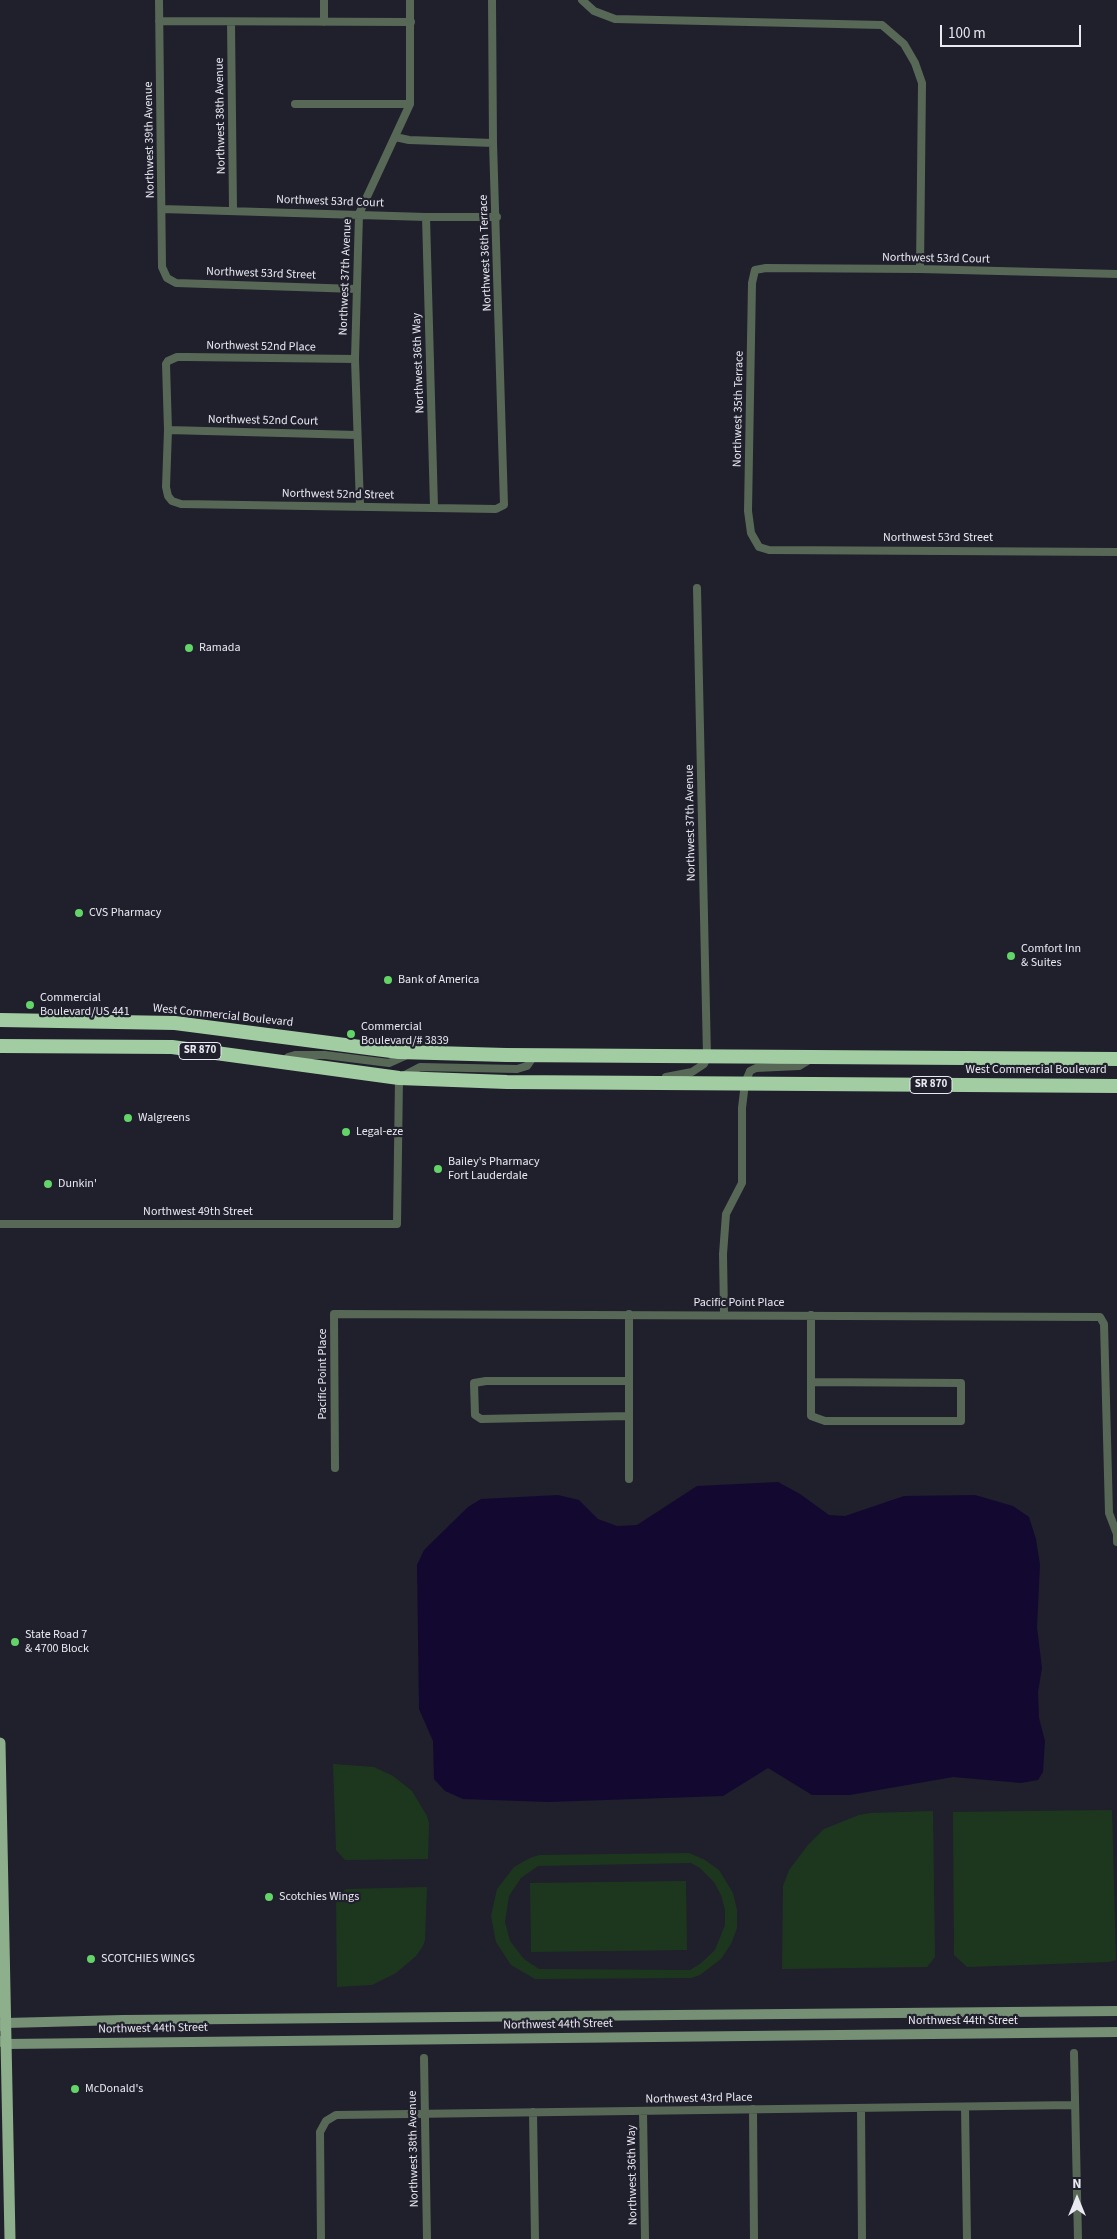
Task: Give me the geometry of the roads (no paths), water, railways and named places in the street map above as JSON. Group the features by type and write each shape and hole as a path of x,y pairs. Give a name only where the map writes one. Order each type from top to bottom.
{"highway":[{"name":"West Commercial Boulevard","path":"0,1020 175,1023 413,1052 534,1056 1117,1059"},
{"name":"West Commercial Boulevard","path":"0,1046 172,1047 398,1078 507,1082 1117,1086"}],"main road":[{"path":"0,1744 3,2042 10,2239"}],"street":[{"name":"Northwest 39th Avenue","path":"159,0 162,267 167,278"},
{"path":"324,0 324,22"},
{"name":"Northwest 37th Avenue","path":"360,506 355,359 359,214 410,104 410,0"},
{"name":"Northwest 36th Terrace","path":"492,0 504,505"},
{"path":"582,0 594,11 615,19 882,25 904,44 915,63 922,83 920,269"},
{"path":"159,20 411,22"},
{"name":"Northwest 38th Avenue","path":"231,22 233,210"},
{"path":"295,104 410,104"},
{"path":"395,137 409,140 494,143"},
{"name":"Northwest 53rd Court","path":"162,209 426,217 497,217"},
{"name":"Northwest 36th Way","path":"426,217 434,508"},
{"name":"Northwest 53rd Court","path":"755,270 766,268 920,269 1117,274"},
{"name":"Northwest 35th Terrace","path":"755,270 752,283 748,511 751,533 759,547"},
{"name":"Northwest 53rd Street","path":"167,278 176,283 356,289"},
{"name":"Northwest 52nd Place","path":"168,430 166,364 177,357 355,359"},
{"name":"Northwest 52nd Street","path":"168,430 166,487 168,496 172,501 182,504 496,509 504,505"},
{"name":"Northwest 52nd Court","path":"168,430 357,435"},
{"name":"Northwest 53rd Street","path":"759,547 769,550 1117,552"},
{"name":"Northwest 37th Avenue","path":"697,588 706,1057"},
{"name":"West Commercial Boulevard","path":"286,1063 288,1057 295,1055 325,1056 389,1063 413,1052"},
{"path":"398,1078 420,1067 522,1068 528,1066 534,1056"},
{"name":"West Commercial Boulevard","path":"647,1083 692,1072 704,1064 706,1057"},
{"name":"West Commercial Boulevard","path":"745,1083 750,1071 756,1068 799,1066 812,1058"},
{"name":"Northwest 49th Street","path":"0,1224 397,1224 398,1078"},
{"path":"724,1314 723,1254 726,1214 742,1184 742,1108 745,1083"},
{"name":"Pacific Point Place","path":"335,1468 334,1314 724,1314 1100,1317 1104,1324 1109,1513 1117,1534 1117,1542"},
{"path":"629,1314 629,1479"},
{"path":"811,1315 811,1382 811,1416 825,1421 961,1421 961,1383 811,1382"},
{"path":"629,1381 486,1381 474,1383 475,1415 481,1419 629,1416"},
{"name":"Northwest 44th Street","path":"3,2024 142,2020 1117,2011"},
{"name":"Northwest 44th Street","path":"3,2042 1117,2032"},
{"path":"1074,2053 1078,2239"},
{"name":"Northwest 38th Avenue","path":"424,2058 427,2239"},
{"name":"Northwest 43rd Place","path":"321,2239 320,2132 326,2121 336,2115 1074,2105"},
{"path":"965,2107 968,2239"},
{"path":"861,2108 862,2239"},
{"path":"753,2110 754,2239"},
{"name":"Northwest 36th Way","path":"643,2111 645,2239"},
{"path":"532,2112 535,2239"}],"place":[{"name":"Ramada","path":"189,648"},
{"name":"CVS Pharmacy","path":"79,913"},
{"name":"Comfort Inn & Suites","path":"1011,956"},
{"name":"Bank of America","path":"388,980"},
{"name":"Commercial Boulevard/US 441","path":"30,1005"},
{"name":"Commercial Boulevard/# 3839","path":"351,1034"},
{"name":"Walgreens","path":"128,1118"},
{"name":"Legal-eze","path":"346,1132"},
{"name":"Bailey's Pharmacy Fort Lauderdale","path":"438,1169"},
{"name":"Dunkin'","path":"48,1184"},
{"name":"State Road 7 & 4700 Block","path":"15,1642"},
{"name":"Scotchies Wings","path":"269,1897"},
{"name":"SCOTCHIES WINGS","path":"91,1959"},
{"name":"McDonald's","path":"75,2089"}]}
